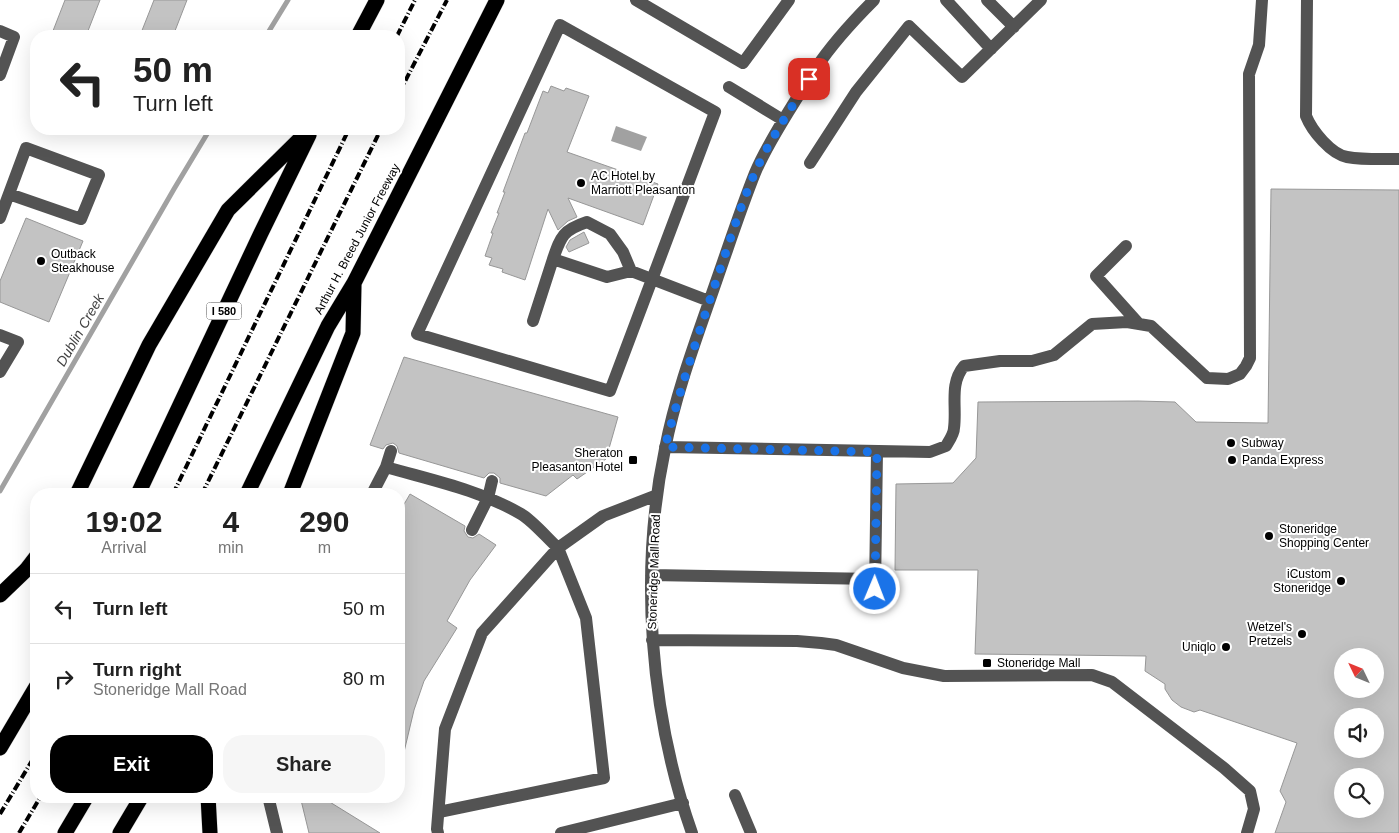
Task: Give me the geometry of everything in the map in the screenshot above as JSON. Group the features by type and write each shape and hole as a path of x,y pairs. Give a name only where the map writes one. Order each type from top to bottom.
{"highway":[{"path":"361,30 376,0"},
{"name":"Arthur H. Breed Junior Freeway","path":"249,488 328,326 354,283 497,0"},
{"path":"80,488 149,345 228,210 305,135"},
{"name":"I 580","path":"141,488 308,135"},
{"path":"292,488 354,333 354,283"},
{"path":"0,595 30,565"},
{"path":"0,748 30,697"},
{"path":"65,833 83,803"},
{"path":"120,833 138,803"},
{"path":"208,803 210,833"}],"street":[{"path":"636,0 743,63 789,0"},
{"name":"Stoneridge Mall Road","path":"692,832 666,733 652,640 652,543 665,447 678,395 756,170 783,120 816,67 857,17 874,0"},
{"path":"946,0 991,49"},
{"path":"987,0 1014,27"},
{"path":"810,163 856,92 909,26 962,77 1041,0"},
{"path":"665,447 930,452 946,446 954,430 954,398 957,374 964,366 1000,361 1032,361 1054,355 1092,324 1127,322 1151,326 1207,378 1228,379 1240,374 1250,358 1249,74 1260,45 1262,0"},
{"path":"1307,0 1306,116 1310,125 1319,137 1337,154 1346,157 1399,159"},
{"path":"560,25 715,112 652,279 610,391 417,334 560,25"},
{"path":"0,31 14,37 0,75"},
{"path":"729,87 783,120"},
{"path":"0,218 26,148 99,174 81,219 9,194"},
{"path":"533,322 559,239 571,228 587,222 610,234 623,252 631,271"},
{"path":"1126,246 1096,276 1139,324"},
{"path":"552,259 607,277 631,271 709,301"},
{"path":"0,335 18,342 0,372"},
{"path":"375,488 386,467 391,451"},
{"path":"651,575 875,584 877,452"},
{"path":"386,467 464,489 523,514 558,548 586,618 604,778 438,812"},
{"path":"472,530 488,498 492,481"},
{"path":"438,833 445,729 482,633 558,548 603,516 657,495"},
{"path":"652,640 821,643 836,645 903,668 944,676 1092,675 1112,682 1224,768 1250,791 1254,809 1247,833"},
{"path":"735,796 751,833"},
{"path":"270,803 277,833"},
{"path":"561,833 683,803"}],"shaded area":[{"path":"616,126 647,137 641,151 611,141"}],"building":[{"path":"65,0 100,0 88,30 53,30"},
{"path":"154,0 187,0 175,30 142,30"},
{"name":"AC Hotel by Marriott Pleasanton","path":"551,86 564,91 566,88 589,96 567,152 658,184 643,225 568,198 577,217 568,221 558,230 548,209 525,280 502,272 503,269 489,265 492,258 485,256 505,192 503,192 525,133 527,133 543,91 548,93"},
{"path":"1271,189 1399,190 1399,833 1275,833 1286,802 1280,791 1297,743 1200,710 1194,712 1181,707 1172,700 1165,689 1165,684 1145,671 1146,656 975,654 978,570 895,570 896,484 953,483 976,458 978,402 1175,402 1196,422 1268,423"},
{"name":"Outback Steakhouse","path":"26,218 83,241 49,322 0,302 0,281"},
{"path":"584,232 589,243 569,252 566,247 570,240"},
{"path":"404,357 618,417 606,459 577,479 573,475 546,496 500,483 500,478 494,473 489,473 484,478 399,453 397,446 393,443 386,445 383,449 370,445"},
{"path":"410,494 465,526 464,531 468,537 473,538 479,534 496,545 470,580 447,621 457,628 424,681 414,710 405,748 405,503"},
{"path":"302,803 331,803 380,833 309,833"}],"waterway":[{"name":"Dublin Creek","path":"270,30 288,0"},
{"name":"Dublin Creek","path":"0,491 206,135"}],"railway":[{"path":"400,30 415,0"},
{"path":"405,81 447,0"},
{"path":"176,488 346,135"},
{"path":"205,488 378,135"},
{"path":"0,814 30,764"},
{"path":"19,833 37,803"}],"place":[{"name":"AC Hotel by Marriott Pleasanton","path":"581,183"},
{"name":"Outback Steakhouse","path":"41,261"},
{"name":"Subway","path":"1231,443"},
{"name":"Sheraton Pleasanton Hotel","path":"633,460"},
{"name":"Panda Express","path":"1232,460"},
{"name":"Stoneridge Shopping Center","path":"1269,536"},
{"name":"iCustom Stoneridge","path":"1341,581"},
{"name":"Wetzel's Pretzels","path":"1302,634"},
{"name":"Uniqlo","path":"1226,647"},
{"name":"Stoneridge Mall","path":"987,663"}],"route":[{"path":"809,79 783,120 756,170 695,342 678,395 665,447 877,452 875,589"}]}
